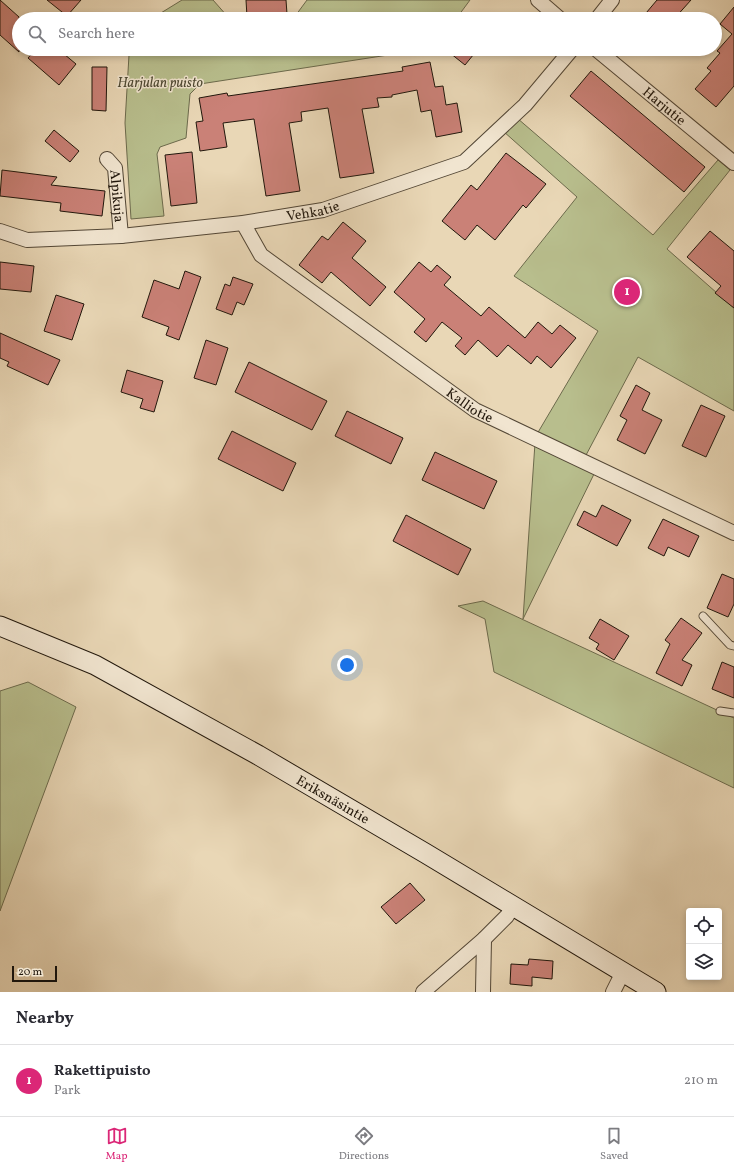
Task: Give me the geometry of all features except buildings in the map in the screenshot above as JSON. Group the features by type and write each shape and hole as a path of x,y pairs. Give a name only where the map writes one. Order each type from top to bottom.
{"street":[{"path":"538,0 552,12"},
{"path":"603,12 612,0"},
{"name":"Vehkatie","path":"0,232 27,240 121,236 243,223 323,210 464,162 525,105 566,56"},
{"name":"Harjutie","path":"604,56 734,163"},
{"name":"Alpikuja","path":"107,158 116,168 121,236"},
{"name":"Kalliotie","path":"243,223 261,254 475,410 734,533"},
{"name":"Eriksnäsintie","path":"0,626 95,665 258,755 656,992"},
{"path":"423,992 484,939 507,916 513,906"},
{"path":"483,992 484,939"},
{"path":"613,992 623,972"}],"lane":[{"path":"703,616 730,645 734,646"},
{"path":"720,710 734,713"}],"green space":[{"path":"182,0 213,0 224,12 162,12"},
{"path":"307,0 470,0 461,12 298,12"},
{"name":"Harjulan puisto","path":"129,56 382,56 200,84 190,94 186,138 160,147 157,154 164,216 131,219 125,123"},
{"path":"517,118 653,235 718,160 730,170 667,249 734,308 734,411 638,357 585,457 537,434 598,331 514,276 577,197 503,131"},
{"path":"535,443 595,472 523,619"},
{"path":"483,601 734,718 734,788 494,672 485,619 458,606"},
{"path":"28,682 76,707 0,911 0,691"}],"place":[{"name":"Rakettipuisto","path":"627,292"}]}
